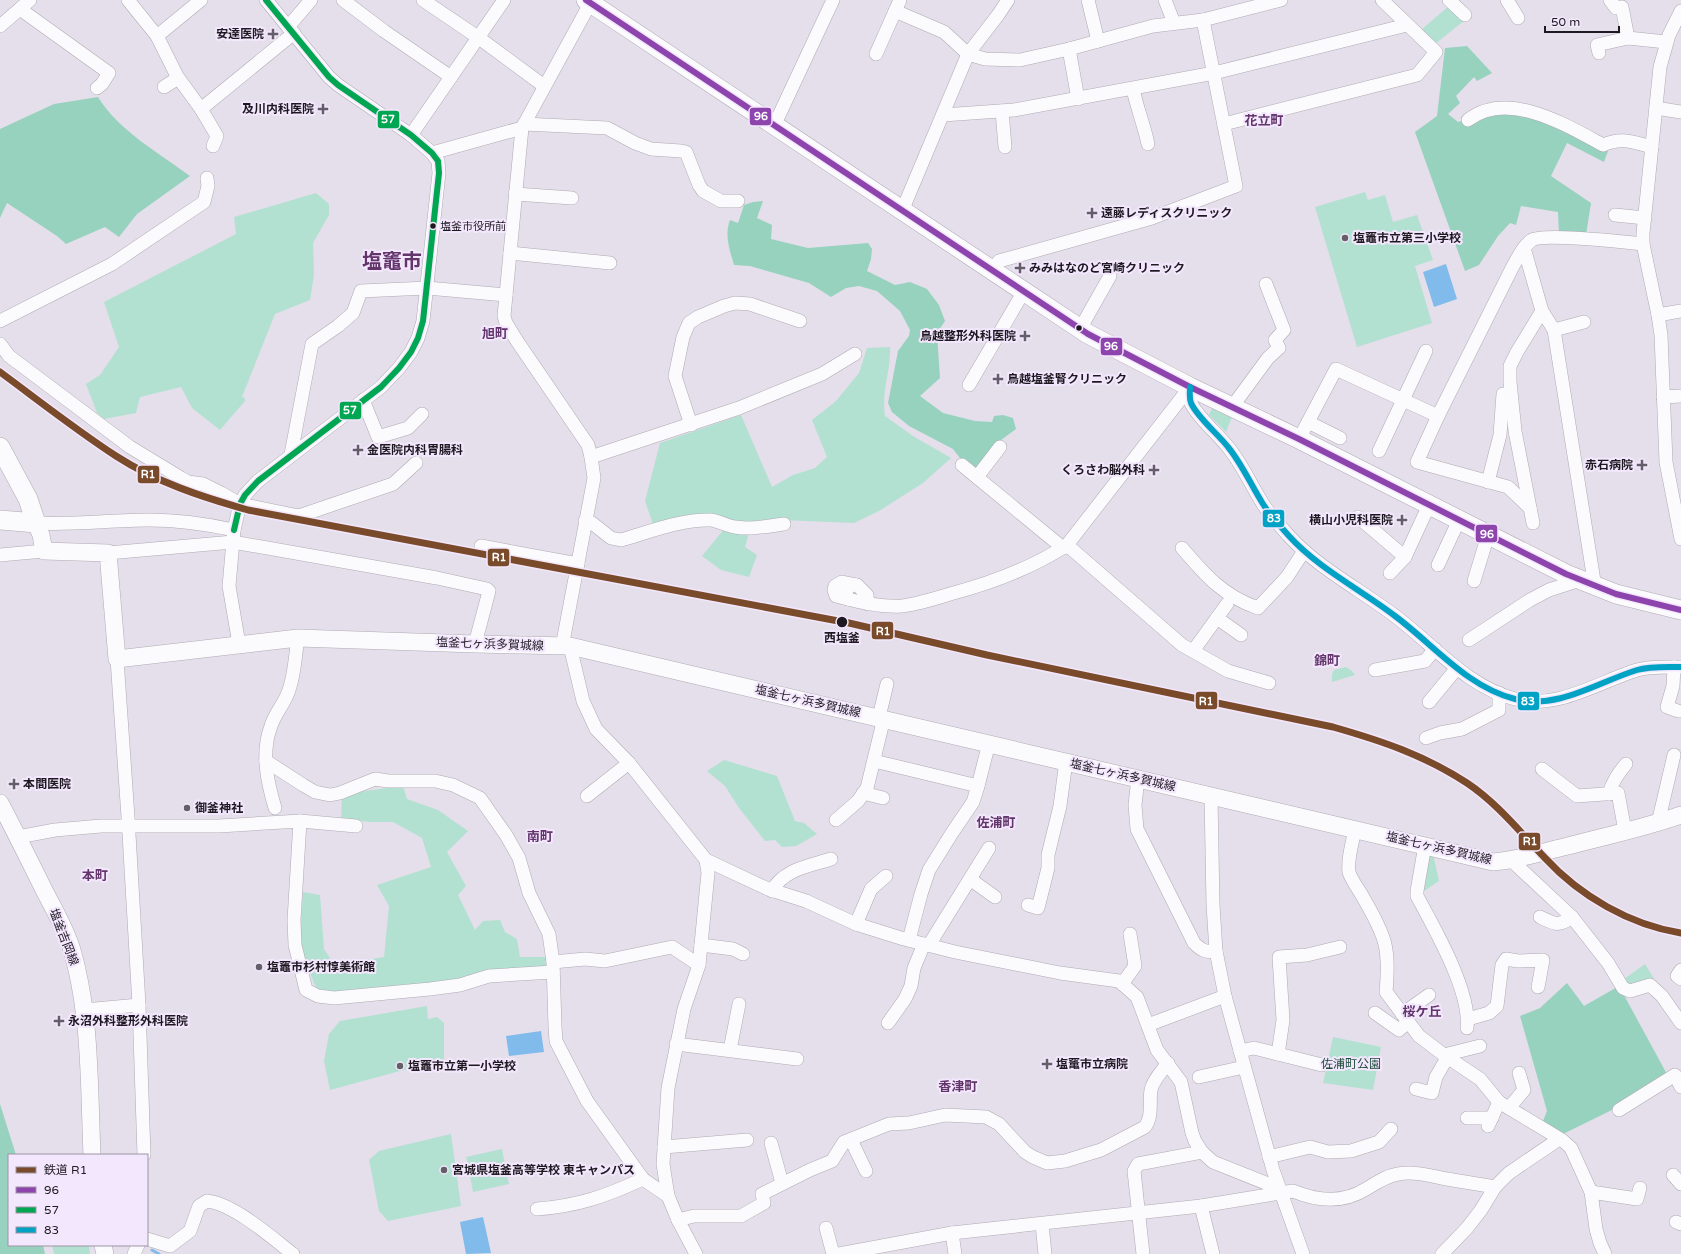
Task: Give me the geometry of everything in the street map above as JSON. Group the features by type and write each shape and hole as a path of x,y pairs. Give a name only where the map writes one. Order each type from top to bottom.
{"highway":[{"path":"589,1 1080,329 1190,387 1232,406 1304,431 1428,505 1587,583 1616,594 1681,610"},
{"path":"0,447 28,499 36,523 0,520"}],"main road":[{"path":"36,523 44,551 108,553 117,658"},
{"name":"塩釜七ヶ浜多賀城線","path":"117,658 298,638 475,644 568,650 882,718 1492,862 1512,860 1625,832 1681,815"},
{"name":"塩釜吉岡線","path":"0,803 56,913 71,948 79,979 84,1010 92,1154"}],"street":[{"path":"0,26 30,0"},
{"path":"128,0 157,36 178,78 201,109 216,136 213,146"},
{"path":"157,36 201,0"},
{"path":"239,644 229,586 234,536 240,504 245,495 258,481 291,454 381,387 399,368 411,352 418,338 423,321 439,173 438,161 432,153 411,135 338,85 323,71 266,0"},
{"path":"201,109 291,30 311,0"},
{"path":"343,0 384,31 451,77"},
{"path":"423,0 479,38 544,86"},
{"path":"411,135 504,0"},
{"path":"774,126 833,0"},
{"path":"902,211 968,54 1008,0"},
{"path":"1088,0 1098,41"},
{"path":"1165,0 1174,23"},
{"path":"876,54 898,5 944,32 968,54 985,59 1020,60 1069,49 1153,26 1203,20 1281,0"},
{"path":"1449,0 1465,15"},
{"path":"1507,0 1518,18"},
{"path":"1610,0 1616,8 1622,7 1628,38"},
{"path":"589,1 523,126 504,316 506,323 588,445 591,457 594,478 579,558 568,650 583,701 596,729 629,763 706,860 772,890 806,901 856,924 909,940 955,952 1060,973 1119,981 1137,997 1157,1050 1181,1082 1192,1133 1202,1152 1213,1162 1279,1190"},
{"path":"1224,124 1417,75 1436,52 1407,25 1387,1"},
{"path":"20,9 109,73 102,84 97,88"},
{"path":"1681,11 1666,42 1660,67 1644,218 1643,244 1661,335 1666,462 1681,539"},
{"path":"992,270 999,261 1152,218 1236,186 1203,20"},
{"path":"943,115 1016,110 1133,89 1214,73 1407,25"},
{"path":"1599,52 1597,45 1628,38 1666,42"},
{"path":"1069,49 1078,99"},
{"path":"164,87 178,78"},
{"path":"1133,89 1137,110 1142,116 1148,144"},
{"path":"1468,120 1475,114 1492,108 1506,107 1552,118 1603,145 1613,140 1623,139 1652,147"},
{"path":"1656,108 1681,112"},
{"path":"1002,111 1004,147"},
{"path":"432,153 523,126 608,128 635,143 652,149 686,152 699,185 703,191 722,201 738,201"},
{"path":"0,320 112,264 204,202 208,186 207,178"},
{"path":"515,194 572,198"},
{"path":"1615,216 1644,218"},
{"path":"1530,508 1508,487 1417,462 1438,416 1512,268 1524,248 1532,240 1541,238 1643,244"},
{"path":"1469,640 1530,600 1549,590 1587,583 1554,330 1542,310 1524,248"},
{"path":"510,253 610,263"},
{"path":"1080,329 1110,276"},
{"path":"1232,406 1268,358 1279,348 1275,340 1284,330 1266,284"},
{"path":"291,454 312,344 338,326 353,313 361,291 427,288 506,295"},
{"path":"969,385 1024,291"},
{"path":"691,425 675,376 683,336 689,323 698,317 735,303 750,304 800,321"},
{"path":"1488,482 1500,435 1506,385 1510,366 1516,352 1542,310"},
{"path":"1658,315 1681,311"},
{"path":"1554,330 1584,322"},
{"path":"0,344 9,356 130,447 181,478 202,484 240,504 299,516 393,484 416,463"},
{"path":"1379,452 1426,351"},
{"path":"591,457 739,408 822,374 855,354"},
{"path":"1340,438 1304,431 1336,369 1438,416"},
{"path":"1506,385 1533,523"},
{"path":"868,604 867,595 857,585 847,588 846,592 848,599 868,604 903,606 973,588 1014,574 1041,562 1065,547 1190,387"},
{"path":"1190,387 1191,402 1195,410 1229,448 1274,519 1304,551 1396,617 1457,668 1488,689 1516,700 1535,701 1565,698 1637,670 1677,667 1667,707 1678,711"},
{"path":"1663,396 1681,396"},
{"path":"363,400 378,437 408,428 422,414"},
{"path":"976,477 1000,447"},
{"path":"962,465 1065,547 1182,645 1228,671 1269,683"},
{"path":"1390,573 1405,557 1428,505"},
{"path":"1358,517 1405,557"},
{"path":"36,523 53,524 149,520 190,522 234,536 487,589 489,591 475,644"},
{"path":"585,521 592,523 611,538 621,540 698,520 713,520 735,527 756,528 784,524"},
{"path":"1438,565 1459,520"},
{"path":"1474,582 1488,535"},
{"path":"108,553 234,536"},
{"path":"481,546 579,558"},
{"path":"1182,548 1204,575 1220,589 1242,603 1258,608 1287,577 1304,551"},
{"path":"0,555 44,551"},
{"path":"1193,652 1227,604"},
{"path":"1217,618 1241,635"},
{"path":"275,808 268,784 266,750 271,725 289,691 295,666 298,638"},
{"path":"1375,670 1425,660 1435,649"},
{"path":"117,658 129,826 139,1005 144,1154"},
{"path":"1429,702 1457,668"},
{"path":"836,820 858,801 867,788 874,761 887,684"},
{"path":"1426,738 1440,733 1462,729 1499,710 1499,693"},
{"path":"909,940 929,870 973,802 989,743"},
{"path":"1658,823 1674,755"},
{"path":"266,761 315,792 330,795 340,793 375,779 388,781 435,781 453,785 480,798 506,835 519,858 529,893 549,934 553,967 556,1041 587,1101 643,1179 668,1196"},
{"path":"874,761 978,786"},
{"path":"1028,905 1038,908 1040,902 1048,868 1048,855 1060,806 1066,761"},
{"path":"587,796 629,763"},
{"path":"1609,794 1617,775 1626,764"},
{"path":"1542,769 1578,796 1618,794 1625,832"},
{"path":"1138,778 1135,806 1137,829 1194,944 1202,950 1209,952 1216,951"},
{"path":"863,793 883,798"},
{"path":"1211,796 1213,905 1216,951 1224,996 1279,1190 1303,1254"},
{"path":"300,821 294,920 295,945 306,990 318,996 334,998 430,990 460,985 489,976 553,967 585,959 604,961 672,947 699,965"},
{"path":"18,837 55,830 101,826 219,826 300,821 356,826"},
{"path":"1355,829 1349,861 1349,873 1380,927 1387,948 1388,969 1386,992 1419,1036 1480,1079 1504,1105 1571,1148 1591,1192 1601,1253"},
{"path":"1425,845 1417,891 1418,896 1449,957 1465,1003 1467,1023 1489,1013 1497,1006 1502,965 1506,959 1518,961 1543,960 1538,987"},
{"path":"888,1022 896,1014 905,999 911,986 914,968 926,944 989,848"},
{"path":"772,890 776,883 799,868 831,859"},
{"path":"696,1254 678,1220 668,1196 663,1164 668,1088 684,1009 699,965 708,872 706,860"},
{"path":"1512,860 1572,917 1608,963 1623,988 1630,991 1650,985 1662,996 1681,1024"},
{"path":"856,924 871,890 886,876"},
{"path":"970,879 995,897"},
{"path":"1540,917 1551,923 1563,924 1572,917"},
{"path":"1122,984 1135,966 1130,934"},
{"path":"701,945 733,949 743,954"},
{"path":"1278,1054 1283,1020 1279,957 1307,955 1340,947"},
{"path":"1681,970 1677,976 1681,979"},
{"path":"1375,1013 1399,1030 1405,1018 1429,995"},
{"path":"1148,1025 1224,996"},
{"path":"730,1050 739,1004"},
{"path":"84,1010 139,1005"},
{"path":"676,1044 797,1059"},
{"path":"1416,1089 1432,1093 1436,1077 1446,1056 1480,1046"},
{"path":"1240,1051 1254,1048 1322,1064"},
{"path":"678,1220 694,1216 746,1215 764,1203 762,1194 782,1183 832,1161 844,1142 889,1124 945,1115 986,1117 999,1124 1025,1152 1047,1163 1065,1161 1101,1150 1145,1127 1149,1122 1151,1090 1154,1082 1168,1063"},
{"path":"1199,1077 1244,1067"},
{"path":"1467,1118 1490,1122 1504,1105 1524,1090 1519,1073"},
{"path":"1619,1110 1675,1075 1681,1085"},
{"path":"1269,1157 1310,1148 1328,1152 1351,1151 1379,1142 1391,1129"},
{"path":"1442,1254 1467,1228 1481,1210 1495,1187 1509,1173 1559,1139"},
{"path":"664,1147 747,1140"},
{"path":"851,1140 866,1171"},
{"path":"771,1144 782,1183"},
{"path":"1143,1254 1134,1171 1138,1164 1202,1152"},
{"path":"839,1254 886,1249 952,1233 1201,1206 1279,1190 1293,1191 1305,1196 1323,1200 1338,1200 1355,1196 1379,1181 1398,1174 1417,1173 1495,1187"},
{"path":"537,1209 570,1206 607,1195 643,1179"},
{"path":"1591,1192 1637,1199 1640,1188"},
{"path":"148,1239 170,1246 190,1231 199,1206 207,1201 217,1202 255,1225 293,1254"},
{"path":"1201,1206 1213,1254"},
{"path":"1042,1224 1045,1254"},
{"path":"826,1228 833,1254"},
{"path":"952,1233 956,1254"}],"green space":[{"path":"1450,5 1465,20 1435,44 1421,30"},
{"path":"1467,46 1492,73 1477,81 1474,77 1456,96 1460,103 1448,114 1458,122 1496,111 1551,120 1608,151 1604,162 1567,143 1551,176 1591,203 1586,235 1559,233 1558,212 1521,206 1516,225 1510,223 1498,236 1479,265 1465,271 1415,132 1437,116 1445,48"},
{"path":"98,97 128,131 190,176 137,214 119,237 105,227 66,244 57,236 7,203 0,218 0,129 54,104"},
{"path":"1365,192 1368,200 1385,195 1393,222 1417,215 1433,260 1415,266 1432,323 1357,347 1315,207"},
{"path":"316,193 329,204 329,215 313,243 314,275 310,300 275,314 242,397 245,398 245,401 220,430 192,408 181,387 140,397 136,413 104,419 97,413 86,384 100,375 119,347 104,302 236,234 234,217"},
{"path":"763,201 757,218 772,225 771,239 808,248 868,243 872,249 871,259 867,271 895,285 910,282 927,289 939,305 945,321 937,333 940,378 920,396 943,413 975,421 992,422 994,416 1003,415 1013,418 1016,429 997,443 976,470 960,458 953,449 909,426 892,412 888,403 898,351 909,336 910,330 900,311 877,291 859,286 846,288 831,297 809,283 750,266 734,265 729,249 728,226 730,220 738,223 744,205"},
{"path":"890,347 884,398 885,416 913,436 951,458 923,483 879,511 854,523 782,520 654,527 645,501 660,443 741,415 772,487 793,475 815,468 827,457 812,420 836,401 859,373 867,348"},
{"path":"1212,408 1232,417 1226,432 1209,415"},
{"path":"725,528 749,533 745,547 757,555 749,577 721,570 702,556"},
{"path":"1346,667 1355,675 1332,682 1332,674 1334,670"},
{"path":"724,760 777,776 795,821 804,823 817,834 796,846 782,847 775,840 765,841 739,808 725,786 707,771"},
{"path":"403,786 407,799 438,810 468,831 447,852 466,886 458,895 475,930 483,921 500,920 505,932 517,939 520,957 550,957 549,967 337,995 317,990 305,961 300,936 303,892 320,895 324,949 339,972 360,968 359,961 384,957 389,906 377,885 431,867 422,838 393,822 369,822 341,818 342,794"},
{"path":"1426,853 1433,854 1439,881 1421,893"},
{"path":"1645,964 1654,979 1633,986 1627,984 1624,979"},
{"path":"1567,983 1584,1006 1619,986 1668,1076 1618,1107 1563,1134 1543,1121 1547,1111 1520,1016 1540,1008"},
{"path":"427,1006 428,1019 437,1017 444,1023 444,1059 330,1090 324,1061 329,1034 340,1021"},
{"name":"佐浦町公園","path":"1333,1037 1381,1047 1373,1090 1323,1083"},
{"path":"0,1104 16,1154 8,1154 8,1246 43,1246 45,1254 0,1254"},
{"path":"451,1134 461,1206 388,1221 379,1211 369,1160 379,1151"},
{"path":"502,1149 505,1165 470,1172 466,1157"},
{"path":"505,1168 509,1184 473,1192 470,1176"},
{"path":"52,1246 89,1246 90,1254 54,1254"}],"water":[{"path":"1446,264 1457,299 1434,307 1423,272"},
{"path":"541,1031 544,1052 509,1056 506,1036"},
{"path":"483,1217 491,1253 466,1254 460,1222"}],"waterway":[{"path":"152,1250 159,1254"}],"rail line":[{"name":"R1","path":"0,372 86,436 147,474 180,488 248,510 849,623 987,655 1333,727 1369,738 1435,764 1467,783 1498,809 1559,872 1574,885 1607,907 1643,923 1681,933"}],"transit line":[{"name":"57","path":"234,530 240,504 245,495 258,481 381,387 399,368 411,352 418,338 423,321 439,173 438,161 432,153 411,135 338,85 329,77 266,0"},
{"name":"96","path":"586,0 1088,334 1190,387 1299,439 1566,574 1616,594 1681,610"},
{"name":"83","path":"1190,387 1190,399 1194,408 1224,442 1242,467 1266,508 1300,548 1326,569 1382,606 1452,664 1481,685 1515,699 1547,701 1578,693 1637,670 1659,667 1681,667"}],"place":[{"name":"安達医院","path":"273,34"},
{"name":"及川内科医院","path":"323,109"},
{"name":"遠藤レディスクリニック","path":"1092,213"},
{"name":"塩釜市役所前","path":"433,226"},
{"name":"塩竈市立第三小学校","path":"1345,238"},
{"name":"みみはなのど宮崎クリニック","path":"1020,268"},
{"name":"鳥越整形外科医院","path":"1025,336"},
{"name":"鳥越塩釜腎クリニック","path":"998,379"},
{"name":"金医院内科胃腸科","path":"358,450"},
{"name":"赤石病院","path":"1642,465"},
{"name":"くろさわ脳外科","path":"1154,470"},
{"name":"横山小児科医院","path":"1402,520"},
{"name":"西塩釜","path":"842,622"},
{"name":"本間医院","path":"14,784"},
{"name":"御釜神社","path":"187,808"},
{"name":"塩竈市杉村惇美術館","path":"259,967"},
{"name":"永沼外科整形外科医院","path":"59,1021"},
{"name":"塩竃市立病院","path":"1047,1064"},
{"name":"塩竈市立第一小学校","path":"400,1066"},
{"name":"宮城県塩釜高等学校 東キャンパス","path":"444,1170"}],"district":[{"name":"花立町","path":"1264,120"},
{"name":"塩竈市","path":"392,261"},
{"name":"旭町","path":"495,333"},
{"name":"錦町","path":"1327,660"},
{"name":"佐浦町","path":"996,822"},
{"name":"南町","path":"540,836"},
{"name":"本町","path":"95,875"},
{"name":"桜ケ丘","path":"1422,1011"},
{"name":"香津町","path":"958,1086"}]}
